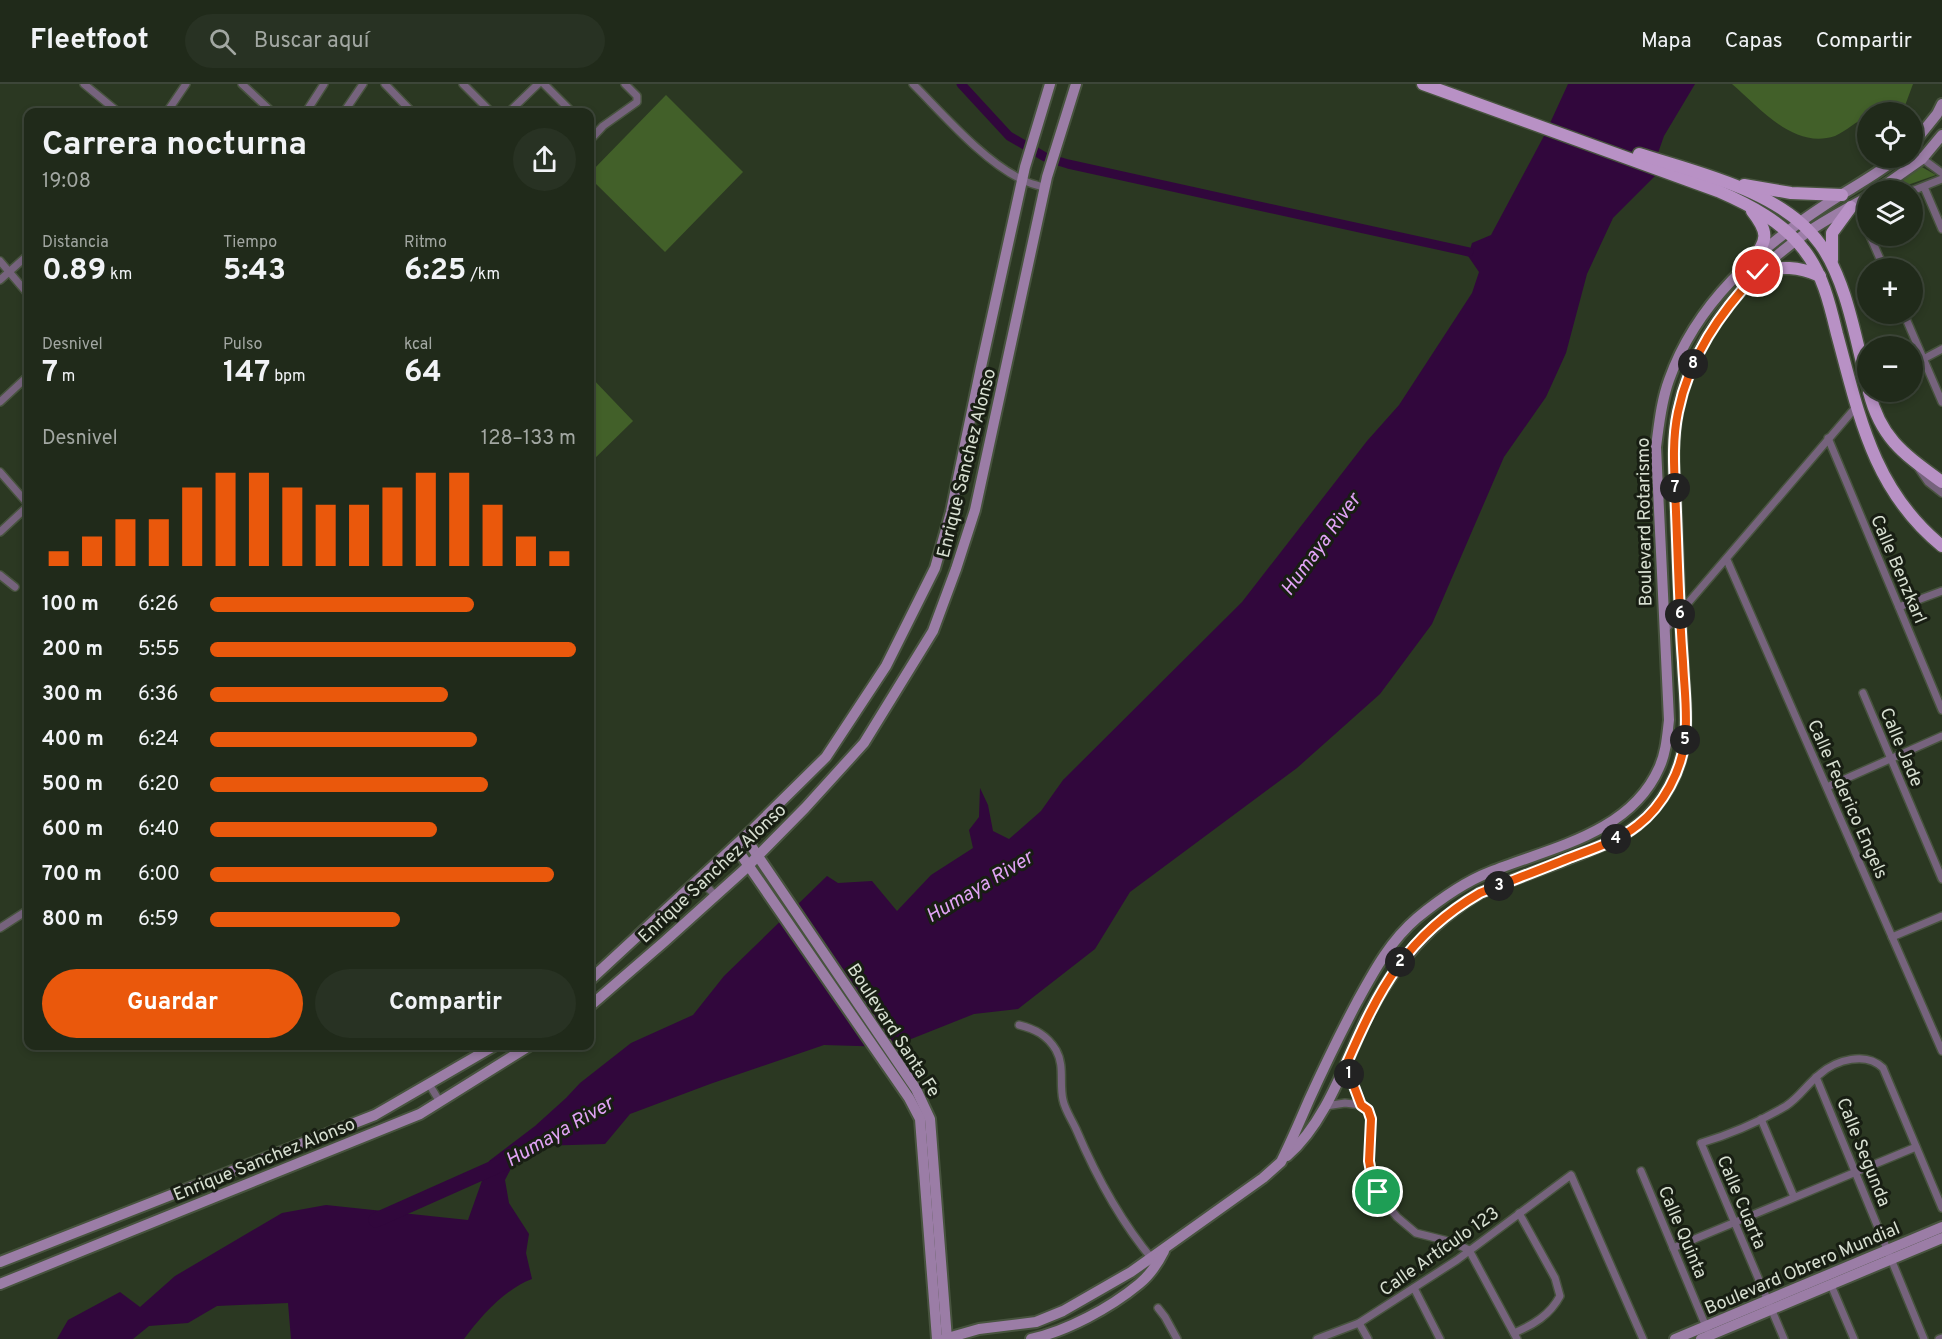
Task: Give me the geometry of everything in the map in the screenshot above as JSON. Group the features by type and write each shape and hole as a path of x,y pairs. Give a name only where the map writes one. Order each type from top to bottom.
{"main road":[{"path":"1423,84 1479,102"},
{"path":"1430,84 1696,177 1791,193 1842,195"},
{"path":"1696,177 1748,205 1792,236 1811,260 1820,276 1832,312 1867,441 1884,476 1908,513 1939,541"},
{"path":"1731,184 1770,203 1805,227 1821,245 1833,267 1844,296 1857,345"},
{"path":"1748,205 1762,224 1765,234 1755,267 1796,268 1820,276"},
{"path":"1833,267 1832,232 1853,205"},
{"path":"1872,402 1875,413 1897,447 1942,482"}],"street":[{"path":"84,84 113,108"},
{"path":"243,84 268,108"},
{"path":"309,108 324,84"},
{"path":"347,108 363,84"},
{"path":"385,84 408,108"},
{"path":"463,84 487,108"},
{"path":"512,108 538,84"},
{"path":"544,84 568,108"},
{"path":"594,133 634,105 638,99 625,84"},
{"path":"913,84 980,150 1023,180 1046,182"},
{"name":"Enrique Sanchez Alonso","path":"594,976 745,837 826,757 886,666 935,568 951,513 1025,167 1050,84"},
{"name":"Enrique Sanchez Alonso","path":"594,1002 716,895 805,808 864,743 933,631 975,510 1046,182 1076,84"},
{"path":"170,108 184,85"},
{"path":"1923,132 1940,112"},
{"path":"1923,158 1942,135"},
{"path":"1923,160 1942,173"},
{"name":"Boulevard Rotarismo","path":"1281,1162 1353,1009 1374,969 1398,938 1435,904 1470,882 1487,873 1570,842 1611,822 1631,807 1651,784 1664,754 1669,720 1656,447 1662,403 1668,382 1678,357 1700,318 1721,290 1755,267 1842,195 1883,168"},
{"path":"1892,180 1909,168"},
{"path":"1942,179 1924,187 1942,229"},
{"name":"Boulevard Rotarismo","path":"1805,227 1857,203"},
{"path":"1853,205 1857,212"},
{"path":"0,280 24,259"},
{"path":"0,261 24,289"},
{"name":"Boulevard Rotarismo","path":"1153,1261 1166,1248 1263,1178 1307,1135 1346,1065 1365,1022 1391,974 1431,928 1461,904 1480,893 1607,844 1639,824 1661,800 1677,771 1685,740 1687,720 1680,614 1674,451 1677,416 1680,400 1704,342 1755,267"},
{"path":"1942,349 1923,359 1942,402"},
{"path":"0,402 24,380"},
{"path":"1664,631 1856,407"},
{"name":"Calle Benzkarl","path":"1828,438 1942,710"},
{"path":"1915,462 1928,482 1942,493"},
{"path":"0,472 24,500"},
{"path":"0,532 24,509"},
{"path":"1939,541 1942,552"},
{"name":"Calle Federico Engels","path":"1727,560 1942,1051"},
{"path":"1661,576 1678,564"},
{"path":"0,574 15,587"},
{"path":"1899,607 1942,591"},
{"name":"Calle Jade","path":"1863,693 1942,879"},
{"path":"1827,787 1942,736"},
{"name":"Boulevard Santa Fe","path":"745,837 850,1001 920,1119 944,1339"},
{"name":"Boulevard Santa Fe","path":"735,846 850,1001"},
{"path":"699,879 716,895"},
{"path":"0,927 24,912"},
{"path":"1892,937 1942,915"},
{"path":"1019,1026 1033,1028 1047,1038 1057,1051 1063,1073 1063,1099 1088,1157 1101,1185 1153,1261"},
{"name":"Enrique Sanchez Alonso","path":"0,1262 375,1115 487,1050"},
{"name":"Enrique Sanchez Alonso","path":"0,1284 420,1114 524,1050"},
{"path":"1794,1197 1761,1119 1796,1099 1816,1077 1841,1062 1860,1058 1871,1059 1882,1068 1942,1208"},
{"path":"1346,1065 1361,1105"},
{"name":"Calle Segunda","path":"1816,1077 1924,1339"},
{"path":"429,1084 440,1102"},
{"path":"1324,1106 1346,1102 1361,1105 1368,1110 1371,1119 1369,1161 1372,1178 1387,1206 1416,1233 1452,1242 1469,1250 1516,1336 1551,1310 1560,1296 1555,1278 1520,1213"},
{"name":"Calle Cuarta","path":"1761,1119 1732,1133 1701,1143 1784,1339"},
{"path":"1673,1248 1916,1147"},
{"name":"Calle Quinta","path":"1641,1171 1707,1335"},
{"name":"Calle Artículo 123","path":"1317,1339 1359,1323 1414,1288 1571,1175 1643,1339"},
{"name":"Boulevard Obrero Mundial","path":"1769,1304 1831,1285 1942,1227"},
{"name":"Boulevard Obrero Mundial","path":"1675,1339 1707,1335 1769,1304 1890,1254 1942,1238"},
{"path":"944,1339 979,1329 1014,1326 1051,1317 1153,1261"},
{"path":"1030,1339 1076,1323 1113,1302 1140,1284 1153,1261"},
{"path":"1831,1285 1854,1339"},
{"path":"1414,1288 1440,1339"},
{"path":"1158,1308 1177,1339"},
{"path":"1359,1323 1368,1339"}],"green space":[{"path":"1732,84 1913,84 1906,102 1857,102 1857,122 1835,136 1820,139 1806,137 1792,132 1766,115"},
{"path":"666,95 743,172 665,252 594,182 594,169"},
{"path":"1918,168 1923,168 1936,175 1922,180 1904,180"},
{"path":"594,380 633,421 594,459"}],"water":[{"path":"1568,84 1695,84 1664,136 1658,153 1658,173 1613,218 1587,274 1566,353 1546,397 1504,457 1432,624 1380,694 1297,768 1130,892 1095,949 1018,1009 974,1014 891,1047 824,1045 630,1114 605,1144 538,1146 521,1149 505,1180 509,1203 529,1234 526,1253 532,1279 503,1296 464,1339 291,1339 288,1303 217,1306 188,1323 149,1326 133,1339 57,1339 68,1320 120,1292 140,1307 175,1276 282,1213 326,1205 468,1220 489,1161 535,1126 580,1083 631,1043 693,1015 724,976 827,876 838,883 872,881 897,911 931,875 973,848 969,830 979,817 980,788 988,805 993,831 1009,839 1041,811 1063,780 1242,602 1367,441 1399,405 1472,293 1479,272 1468,256 1472,243 1491,235 1545,134"}],"waterway":[{"path":"961,84 1009,136 1045,157 1068,164 1469,252"},
{"name":"Humaya River","path":"376,1220 504,1163 549,1138"}],"route":[{"path":"1378,1192 1372,1178 1369,1161 1371,1119 1368,1110 1361,1105 1346,1065 1365,1022 1391,974 1431,928 1461,904 1480,893 1607,844 1639,824 1661,800 1677,771 1682,757 1687,720 1680,614 1674,451 1677,416 1687,380 1704,342 1724,311 1758,272"}]}
